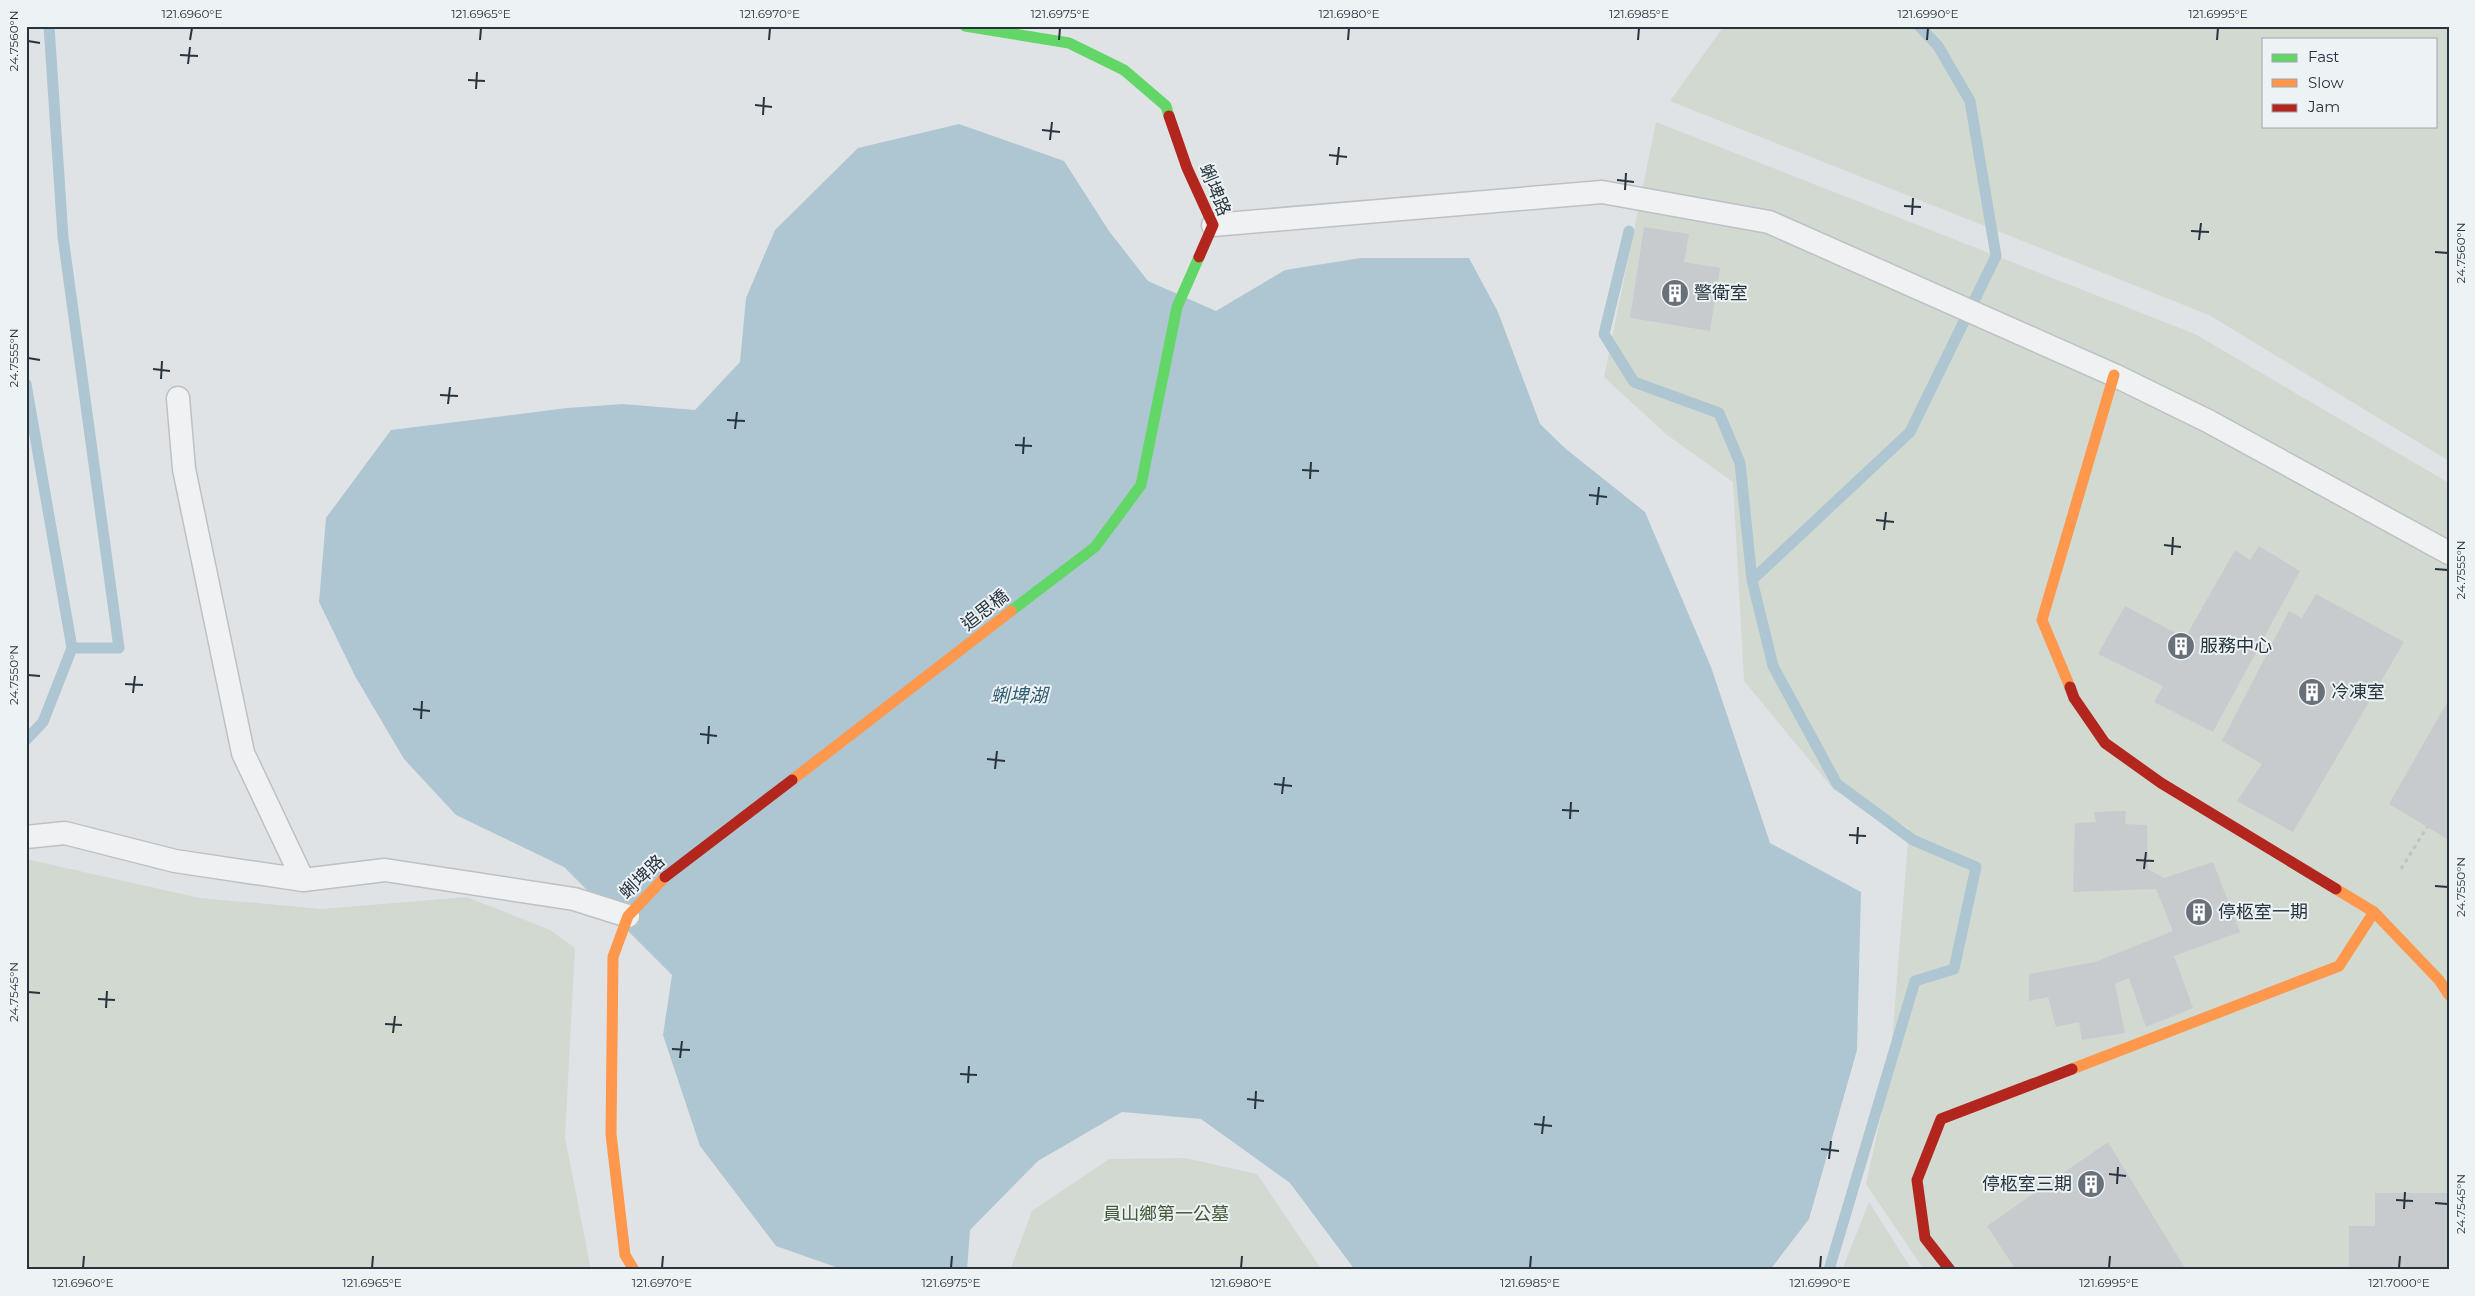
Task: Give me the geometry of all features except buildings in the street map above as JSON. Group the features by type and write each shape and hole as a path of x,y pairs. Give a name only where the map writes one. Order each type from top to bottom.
{"street":[{"name":"蜊埤路","path":"965,26 1069,42 1124,70 1166,106 1186,168 1213,225 1177,307 1141,485 1095,547"},
{"path":"2114,375 2042,620 2074,698 2105,743 2161,783 2374,912 2440,980 2449,995"},
{"name":"追思橋","path":"896,700 1095,547"},
{"name":"蜊埤路","path":"634,1270 626,1254 611,1134 613,957 628,916 656,884 896,700"},
{"path":"1950,1270 1925,1238 1917,1180 1941,1119 2339,966 2374,912"}],"lane":[{"path":"1213,225 1602,192 1769,222 2114,375 2208,421 2449,553"},
{"path":"178,398 184,469 243,752 303,880"},
{"path":"26,837 65,833 175,861 303,880 385,870 574,900 628,916"}],"path":[{"path":"2401,869 2427,827"}],"green space":[{"path":"1724,26 2449,26 2449,461 2209,315 1670,101"},
{"path":"1656,122 2195,334 2449,483 2449,1270 1924,1270 1866,1184 1889,1079 1909,828 1834,790 1744,681 1733,482 1667,435 1604,377"},
{"path":"26,859 200,898 322,909 467,897 550,930 575,948 565,1137 591,1270 26,1270"},
{"name":"員山鄉第一公墓","path":"1185,1158 1257,1174 1322,1270 1010,1270 1032,1211 1109,1159"},
{"path":"1869,1202 1912,1270 1842,1270"}],"water":[{"name":"蜊埤湖","path":"959,124 1064,161 1109,231 1148,281 1216,311 1285,270 1361,258 1469,258 1498,312 1540,424 1566,449 1645,512 1711,667 1770,843 1861,892 1857,1050 1809,1219 1770,1270 1355,1270 1290,1183 1201,1119 1122,1112 1038,1161 970,1230 967,1270 844,1270 776,1246 700,1146 663,1035 672,975 564,867 456,815 404,759 355,676 319,602 326,518 391,430 567,408 623,404 695,410 740,362 746,298 775,230 858,148"}],"waterway":[{"path":"49,26 63,237 119,648 72,648"},
{"path":"1752,580 1910,432 1996,256 1970,101 1938,46 1919,26"},
{"path":"1629,231 1604,334 1634,382 1719,413 1740,463 1752,580 1773,666 1837,784 1913,840 1976,867 1954,969 1915,981 1829,1270"},
{"path":"26,384 72,648 43,722 26,740"}],"traffic: fast":[{"path":"965,26 1069,43 1124,70 1166,106 1169,116"},
{"path":"1011,611 1095,547 1141,485 1177,307 1199,257"}],"traffic: slow":[{"path":"2070,687 2042,620 2114,375"},
{"path":"792,780 1011,611"},
{"path":"634,1270 625,1255 611,1134 613,957 628,916 665,877"},
{"path":"2336,889 2374,912 2439,980 2449,995"},
{"path":"2072,1069 2339,966 2374,912"}],"traffic: jam":[{"path":"1169,116 1187,168 1213,225 1199,257"},
{"path":"2070,687 2074,698 2105,743 2161,783 2336,889"},
{"path":"665,877 792,780"},
{"path":"1950,1270 1925,1238 1917,1180 1941,1119 2072,1069"}],"place":[{"name":"警衛室","path":"1675,293"},
{"name":"服務中心","path":"2181,646"},
{"name":"冷凍室","path":"2312,692"},
{"name":"停柩室一期","path":"2199,912"},
{"name":"停柩室三期","path":"2091,1184"}]}
